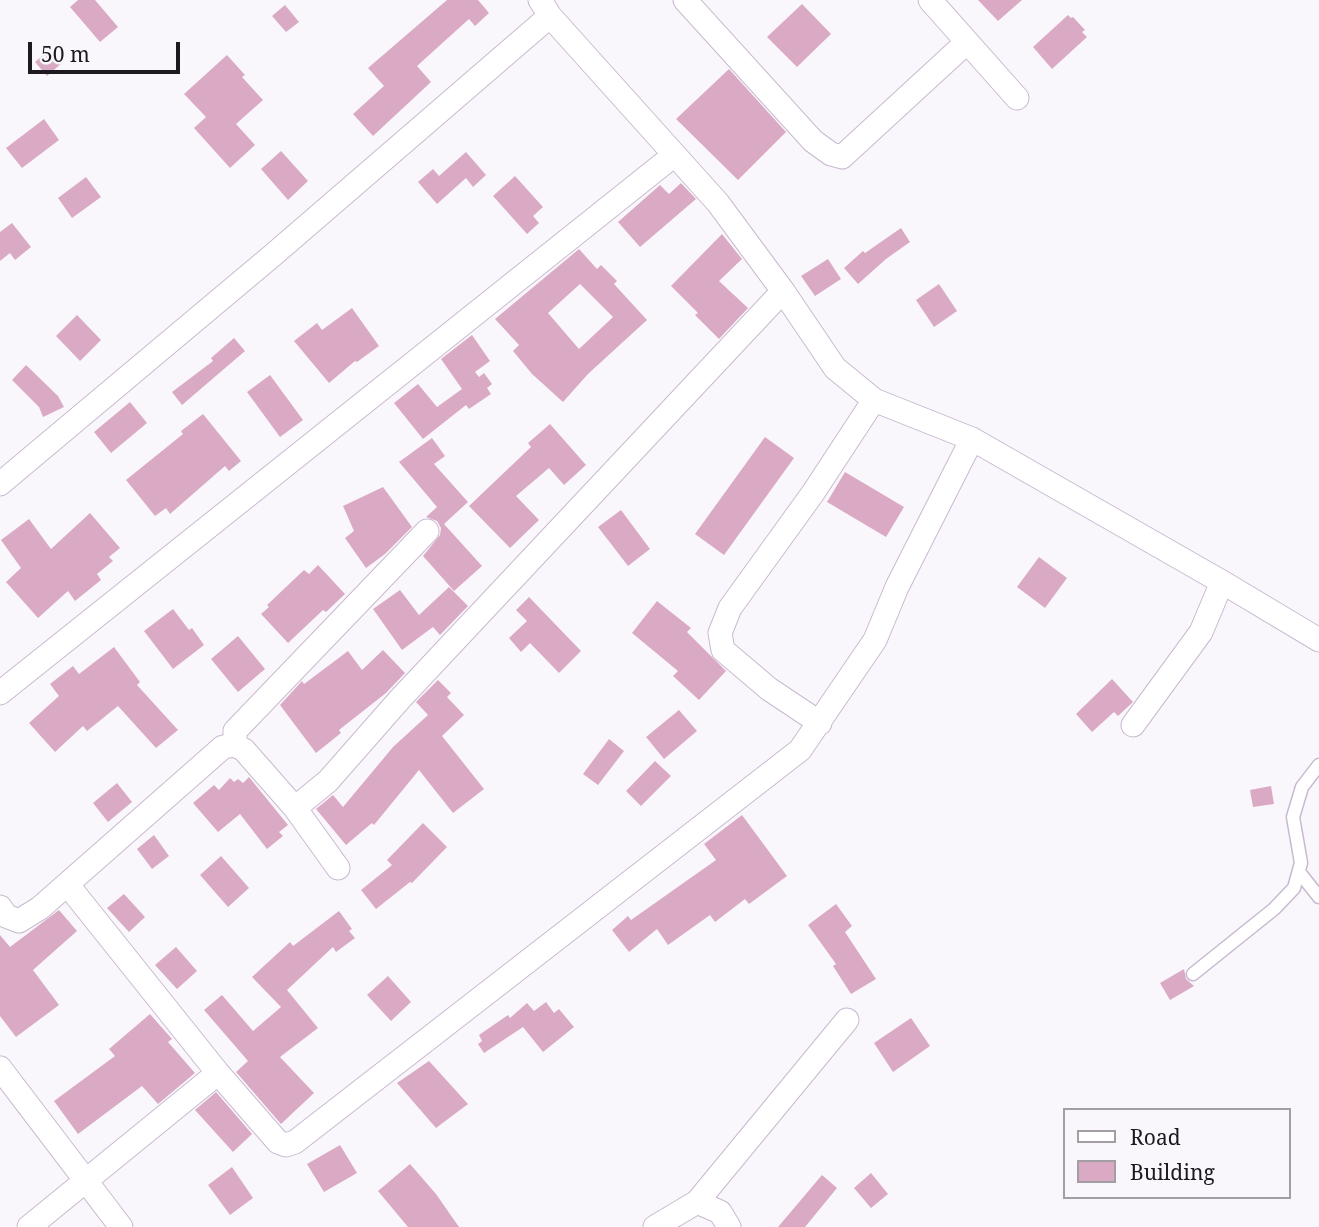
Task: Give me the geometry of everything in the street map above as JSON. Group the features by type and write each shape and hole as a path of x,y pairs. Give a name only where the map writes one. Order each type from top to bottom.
{"street":[{"path":"685,0 813,141 831,154 842,157 967,42"},
{"path":"942,4 967,42 1017,99"},
{"path":"0,485 273,255 545,8 718,204 783,291 835,368 874,400 972,439 1319,640"},
{"path":"0,693 673,156"},
{"path":"295,808 328,780 400,699 783,291"},
{"path":"820,723 769,689 723,650 720,633 730,608 813,493 874,400"},
{"path":"67,884 218,1073 278,1142 286,1145 295,1142 800,750 875,640 897,587 972,439"},
{"path":"234,745 235,731 427,531"},
{"path":"1133,725 1201,632 1222,582"},
{"path":"0,907 6,916 19,921 40,908 223,747 234,745 244,750 295,808 338,868"},
{"path":"655,1227 696,1202 847,1020"},
{"path":"0,1068 121,1227"},
{"path":"29,1227 218,1073"},
{"path":"696,1202 720,1212 729,1227"}],"lane":[{"path":"1193,974 1274,909 1294,888 1301,863 1293,817 1302,787 1319,765"},
{"path":"1298,872 1319,897"}],"building":[{"path":"78,0 95,0 118,27 100,42 70,7"},
{"path":"447,0 478,0 489,13 475,26 469,19 417,66 431,82 373,136 353,114 384,86 368,68"},
{"path":"978,0 1022,0 998,21"},
{"path":"802,4 831,34 797,67 767,37"},
{"path":"285,5 299,22 286,32 272,16"},
{"path":"1068,15 1085,30 1082,32 1087,37 1052,69 1033,47"},
{"path":"49,50 62,63 47,76 35,62"},
{"path":"227,55 263,100 236,124 255,145 230,168 194,128 206,117 184,94"},
{"path":"729,69 786,132 738,180 676,119"},
{"path":"44,119 59,140 22,168 6,148"},
{"path":"281,151 308,181 288,200 261,169"},
{"path":"466,152 486,175 473,187 466,178 437,204 418,182 433,169 439,176"},
{"path":"515,176 543,207 533,216 539,223 527,234 493,196"},
{"path":"86,177 101,197 72,218 58,198"},
{"path":"681,183 696,199 640,247 618,222 660,185 669,194"},
{"path":"12,223 31,247 15,260 10,253 0,261 0,232"},
{"path":"901,228 910,242 858,284 844,268 863,251 865,253"},
{"path":"722,234 742,259 719,281 748,308 719,339 671,286"},
{"path":"579,249 597,269 601,265 617,281 614,284 647,320 588,374 563,402 532,374 513,351 519,345 495,319","holes":["580,284 613,317 579,349 548,313"]},
{"path":"828,259 841,279 815,296 801,276"},
{"path":"939,284 957,311 934,327 916,300"},
{"path":"352,308 379,346 355,361 329,383 294,341 317,323 322,330"},
{"path":"77,315 101,340 80,361 56,336"},
{"path":"472,335 490,361 475,372 479,377 484,373 492,384 487,388 491,394 469,409 466,405 423,439 394,403 418,384 437,407 462,389 441,359"},
{"path":"234,338 245,351 182,405 172,392 213,361 211,358"},
{"path":"26,365 58,396 64,407 43,417 39,407 12,380"},
{"path":"270,375 303,420 280,437 247,392"},
{"path":"130,402 147,423 111,453 94,432"},
{"path":"203,414 241,461 229,471 225,466 170,514 166,508 155,516 126,480 183,434 181,431"},
{"path":"550,424 586,465 564,485 549,468 516,496 539,520 510,548 469,506 531,447 528,443"},
{"path":"765,437 794,458 724,555 695,534"},
{"path":"432,438 445,456 434,464 468,502 444,524 482,566 454,591 423,556 440,535 441,528 437,521 426,517 437,507 399,462"},
{"path":"845,472 904,507 886,537 827,502"},
{"path":"383,487 412,527 385,554 366,568 345,538 354,531 343,506"},
{"path":"621,510 650,549 628,566 598,527"},
{"path":"90,513 120,548 109,557 113,561 97,574 101,580 75,601 68,591 38,618 6,582 21,568 1,540 29,519 51,549"},
{"path":"1039,557 1067,578 1045,608 1017,587"},
{"path":"318,565 345,594 326,612 323,610 288,643 261,614 304,570 309,574"},
{"path":"449,587 468,606 440,635 433,627 402,650 373,609 400,590 419,615"},
{"path":"529,597 581,651 559,673 530,643 521,652 509,638 527,621 516,610"},
{"path":"657,601 691,628 687,632 726,671 699,700 673,676 678,671 632,633"},
{"path":"173,609 204,645 173,669 144,631"},
{"path":"238,636 265,669 238,692 211,659"},
{"path":"114,647 140,682 137,685 178,730 156,748 118,706 87,731 83,726 55,752 29,723 59,696 50,684 73,666 79,674"},
{"path":"383,650 405,673 386,693 339,730 341,733 316,753 280,705 302,681 304,684 348,651 362,670"},
{"path":"1112,679 1133,702 1118,716 1114,712 1092,732 1076,714"},
{"path":"438,680 451,693 447,697 464,715 442,736 484,789 453,813 419,770 374,825 372,823 346,845 316,809 333,795 343,807 393,747 428,715 416,702"},
{"path":"679,710 697,731 664,759 646,737"},
{"path":"609,739 624,751 598,785 583,774"},
{"path":"655,761 671,776 641,806 626,791"},
{"path":"249,777 288,825 279,832 283,836 267,849 240,814 218,832 193,803 214,785 219,790 230,778 234,782 238,779 243,783"},
{"path":"117,783 132,802 108,822 93,803"},
{"path":"1271,786 1274,804 1253,807 1250,790"},
{"path":"742,815 787,876 749,904 745,899 715,922 710,915 668,945 657,929 629,952 612,930 628,916 631,920 716,860 704,844"},
{"path":"423,823 447,847 412,883 376,909 361,890 392,865 387,860"},
{"path":"154,835 169,856 152,869 137,849"},
{"path":"221,856 249,888 228,907 200,875"},
{"path":"124,894 145,917 129,932 107,908"},
{"path":"836,904 852,926 845,932 876,979 851,994 833,966 836,964 808,925"},
{"path":"59,910 77,931 33,970 59,1005 16,1037 0,1016 0,935 10,947"},
{"path":"339,911 355,938 336,952 333,947 287,990 318,1028 280,1057 314,1093 281,1124 236,1072 248,1061 204,1010 222,995 253,1031 281,1007 252,977 290,942 293,946"},
{"path":"176,947 197,971 177,989 155,965"},
{"path":"1184,969 1186,979 1194,986 1170,1000 1160,983"},
{"path":"388,976 411,1002 391,1021 367,995"},
{"path":"546,1002 554,1013 559,1009 574,1027 543,1052 523,1027 484,1053 478,1044 482,1041 479,1035 508,1015 510,1018 527,1003 534,1011"},
{"path":"150,1014 172,1039 168,1042 195,1073 158,1104 142,1086 78,1134 54,1101 115,1056 109,1049"},
{"path":"911,1018 930,1046 893,1072 874,1043"},
{"path":"429,1061 468,1104 436,1128 397,1083"},
{"path":"216,1092 252,1134 233,1152 195,1110"},
{"path":"340,1145 357,1173 324,1192 307,1164"},
{"path":"410,1164 436,1194 459,1227 408,1227 378,1191"},
{"path":"232,1167 253,1198 230,1215 208,1185"},
{"path":"871,1173 888,1194 871,1208 854,1188"},
{"path":"822,1175 837,1188 805,1227 778,1227"}]}
